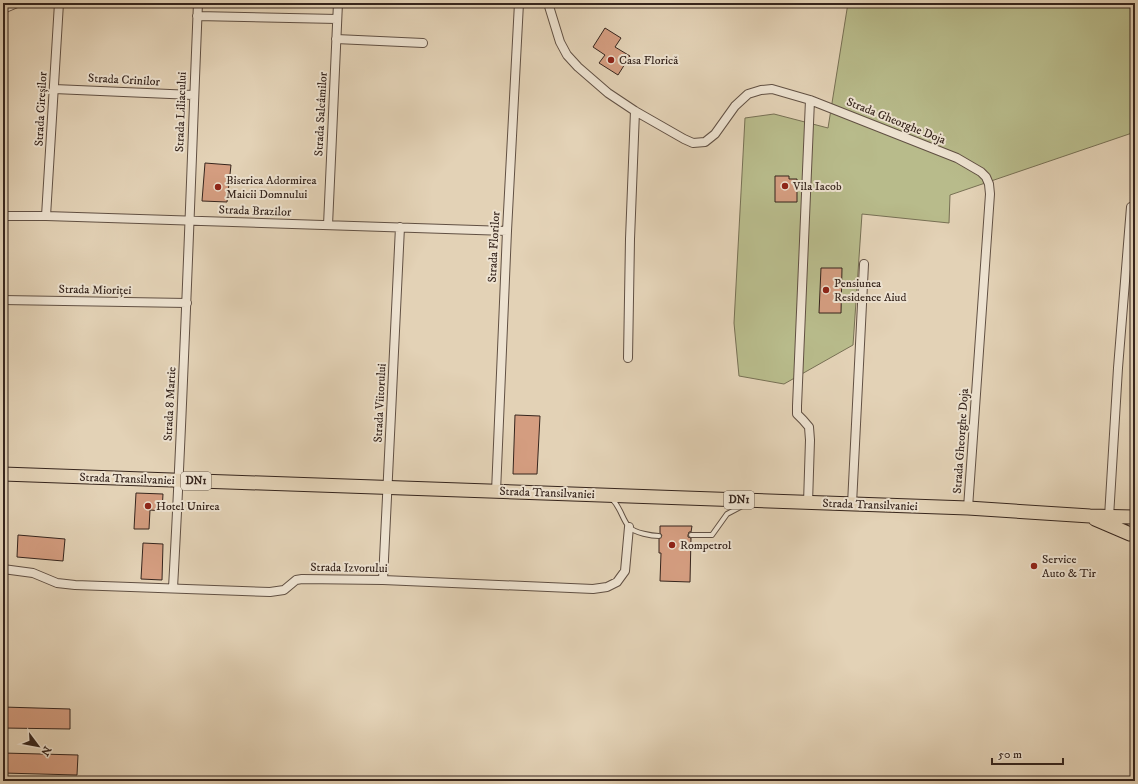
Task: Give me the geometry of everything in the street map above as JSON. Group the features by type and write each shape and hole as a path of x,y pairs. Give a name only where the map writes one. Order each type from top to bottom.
{"main road":[{"name":"Strada Transilvaniei","path":"3,474 968,508 1109,517 1134,516"},
{"name":"Strada Transilvaniei","path":"1090,516 1133,537"},
{"name":"Strada Transilvaniei","path":"1133,537 1129,525 1134,516"}],"street":[{"path":"3,9 17,3"},
{"name":"Strada Cireșilor","path":"46,216 59,3"},
{"name":"Strada Liliacului","path":"190,221 193,95 198,3"},
{"name":"Strada Salcâmilor","path":"328,225 338,3"},
{"name":"Strada Florilor","path":"496,492 507,231 519,3"},
{"name":"Strada Gheorghe Doja","path":"548,3 560,42 567,55 589,77 608,93 635,111 693,143 699,143 711,138 735,106 748,94 761,90 772,89 810,100 957,158 981,172 986,177 989,184 968,508"},
{"path":"197,16 337,19"},
{"path":"336,39 423,43"},
{"name":"Strada Crinilor","path":"54,89 193,95"},
{"path":"808,502 809,427 797,414 797,406 810,100"},
{"path":"628,358 635,111"},
{"path":"1109,517 1118,368 1131,207"},
{"name":"Strada Brazilor","path":"3,216 46,216 507,231"},
{"name":"Strada 8 Martie","path":"173,588 190,221"},
{"name":"Strada Viitorului","path":"383,580 400,227"},
{"path":"852,504 864,264"},
{"name":"Strada Mioriței","path":"3,300 187,304"},
{"name":"Strada Izvorului","path":"3,569 33,573 57,583 75,585 270,592 284,590 296,580 302,579 383,580 593,589 607,587 617,582 625,571 629,527"}],"lane":[{"path":"607,495 618,505 629,527 650,536 659,536"},
{"path":"691,535 712,535 727,514 753,500"}],"green space":[{"path":"848,3 1135,3 1135,132 950,195 949,223 862,214 853,345 784,384 739,376 734,323 745,118 774,114 828,128"}],"building":[{"path":"605,28 621,38 615,47 630,56 618,75 599,63 605,55 593,47"},
{"path":"205,163 231,165 227,202 202,201"},
{"path":"775,176 789,176 789,179 797,179 797,202 775,202"},
{"path":"821,268 842,268 841,313 819,313"},
{"path":"515,415 540,416 537,474 513,474"},
{"path":"136,493 163,494 162,511 150,510 149,529 134,529"},
{"path":"660,526 692,526 691,532 689,532 688,535 688,537 691,538 690,582 660,581 661,553 659,553 659,539 662,536 660,533"},
{"path":"18,535 65,539 63,561 17,557"},
{"path":"143,543 163,544 162,580 141,579"},
{"path":"3,707 70,709 70,729 3,728"},
{"path":"3,753 78,755 77,775 3,773"}],"place":[{"name":"Casa Florică","path":"611,60"},
{"name":"Vila Iacob","path":"785,186"},
{"name":"Biserica Adormirea Maicii Domnului","path":"218,187"},
{"name":"Pensiunea Residence Aiud","path":"826,290"},
{"name":"Hotel Unirea","path":"148,506"},
{"name":"Rompetrol","path":"672,545"},
{"name":"Service Auto & Tir","path":"1034,566"}]}
